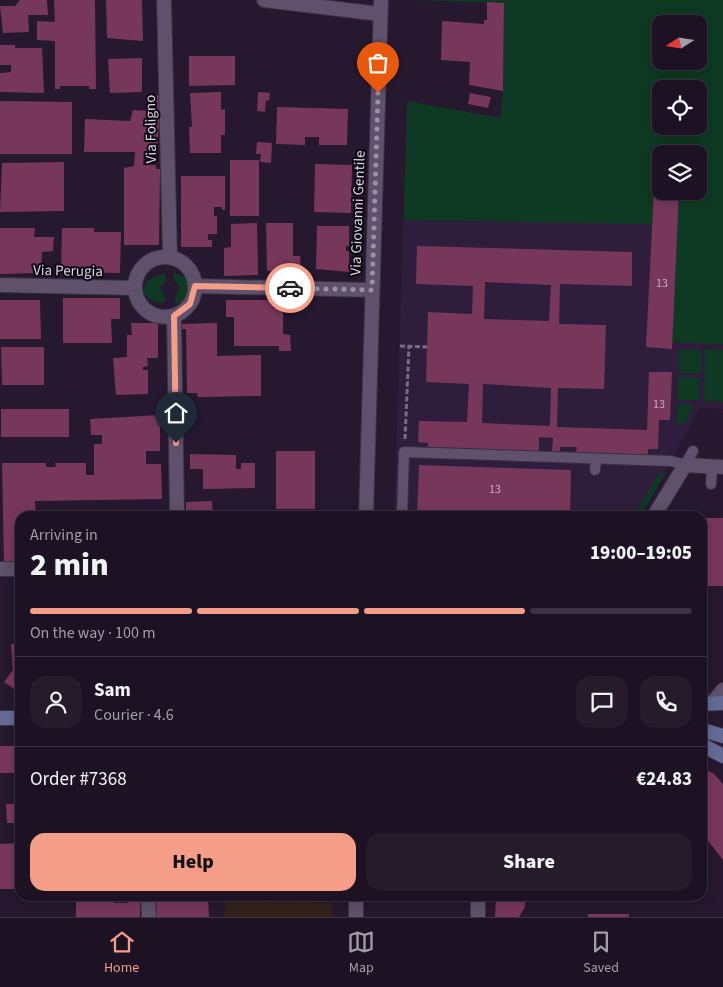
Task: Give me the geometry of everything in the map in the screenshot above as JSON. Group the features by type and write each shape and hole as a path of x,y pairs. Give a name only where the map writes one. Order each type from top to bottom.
{"main road":[{"path":"0,718 15,718"},
{"path":"707,731 723,736"},
{"path":"707,748 723,756"}],"street":[{"name":"Via Foligno","path":"164,0 170,257"},
{"path":"264,0 381,7"},
{"name":"Via Giovanni Gentile","path":"366,511 381,7"},
{"path":"160,256 179,260 187,266 193,275 195,286 190,304 174,316 156,316 148,312 136,297 134,288 139,271 144,264 160,256"},
{"name":"Via Perugia","path":"0,285 134,288"},
{"path":"195,286 372,290"},
{"path":"174,316 177,511"},
{"path":"657,511 685,465 718,467"},
{"path":"0,569 15,569"},
{"path":"713,703 723,690"},
{"path":"148,901 149,917"},
{"path":"356,901 356,917"},
{"path":"478,901 478,917"}],"lane":[{"path":"402,511 404,452 596,459 648,466 671,461 685,465 693,451"},
{"path":"595,470 596,459"},
{"path":"711,484 718,467"}],"path":[{"path":"400,346 427,348"},
{"path":"405,428 409,346"}],"shaded area":[{"path":"407,101 652,145 652,200 707,200 707,155 723,158 723,409 700,408 644,511 394,511"},
{"path":"225,901 293,903 293,901 311,901 311,903 332,903 333,917 225,917"}],"green space":[{"path":"409,0 723,0 723,344 672,342 679,200 707,200 707,145 652,145 652,224 404,220 407,101 500,118 503,91 504,3"},
{"path":"165,273 166,280 160,288 166,299 163,304 149,299 142,290 148,280"},
{"path":"174,273 192,280 197,289 190,298 177,304 174,299 180,288 174,280"},
{"path":"705,349 723,350 723,402 704,401"},
{"path":"679,350 701,350 701,373 679,373"},
{"path":"678,377 699,378 699,400 678,400"},
{"path":"678,404 694,405 684,424 677,424"},
{"path":"666,472 644,511 637,511 658,474"}],"building":[{"path":"20,0 47,0 48,15 28,15 29,32 3,33 0,6 15,6"},
{"path":"54,0 95,0 96,89 89,89 89,86 60,86 60,89 55,89 55,41 37,40 37,21 55,22"},
{"path":"106,0 142,0 143,41 107,38"},
{"path":"487,2 504,3 503,91 469,85 470,62 441,60 442,21 484,24 484,20 487,20"},
{"path":"0,45 15,45 15,48 42,48 44,93 0,92 0,73 11,72 11,65 0,65"},
{"path":"189,56 235,56 235,85 189,86"},
{"path":"142,58 142,92 110,93 108,59"},
{"path":"221,92 221,110 225,109 225,135 221,135 221,153 190,153 189,127 192,127 190,93"},
{"path":"258,92 270,93 269,101 266,100 265,112 257,111"},
{"path":"470,93 491,97 488,108 468,104"},
{"path":"156,95 161,96 157,151 144,151 143,165 156,165 156,169 160,169 159,245 124,245 124,168 134,166 135,152 84,152 85,119 130,121 133,110 155,111"},
{"path":"0,101 72,102 72,154 0,154"},
{"path":"277,107 348,109 347,145 319,145 319,137 305,137 305,145 276,144"},
{"path":"257,142 272,143 271,163 260,162 261,154 256,154"},
{"path":"230,160 259,160 259,216 230,216"},
{"path":"64,162 64,211 0,212 2,163"},
{"path":"315,164 352,165 351,213 314,212"},
{"path":"181,176 225,176 225,210 222,210 222,207 214,207 214,216 217,216 217,234 208,234 208,240 212,240 212,247 181,247"},
{"path":"653,200 679,200 672,349 646,347"},
{"path":"257,223 258,275 224,276 224,248 231,247 231,224"},
{"path":"266,223 293,223 293,256 300,256 301,270 267,271"},
{"path":"317,226 349,226 349,246 346,246 346,251 349,251 349,272 316,269"},
{"path":"0,228 35,228 34,237 54,237 53,251 42,252 41,273 0,274"},
{"path":"62,228 94,228 94,232 121,232 120,273 61,272"},
{"path":"417,246 632,252 632,286 560,284 559,324 606,325 604,389 558,388 557,427 647,430 649,372 672,372 670,420 659,420 658,449 648,449 648,455 576,452 577,447 560,447 560,452 552,451 553,438 539,437 539,451 428,447 428,443 418,442 419,421 467,422 469,384 426,382 428,312 472,314 473,286 416,284","holes":["485,282 551,285 549,321 484,319","483,384 551,388 550,426 482,423"]},
{"path":"63,298 120,298 120,319 111,319 112,343 63,343"},
{"path":"0,300 40,300 41,339 0,339"},
{"path":"226,300 283,300 283,334 290,335 291,351 279,351 279,346 234,346 234,317 226,317"},
{"path":"131,323 158,323 158,358 147,358 148,366 143,367 143,370 148,370 148,394 116,395 113,358 127,357 127,335 132,335"},
{"path":"217,323 217,356 261,355 261,396 198,397 197,393 187,393 186,329 181,329 181,324"},
{"path":"1,347 44,347 44,385 2,385"},
{"path":"1,409 69,409 69,437 1,437"},
{"path":"160,415 160,451 146,451 146,464 161,464 162,499 35,501 36,511 15,511 15,564 4,565 2,463 46,463 46,467 56,467 55,463 86,463 86,475 94,475 94,444 102,444 102,435 91,435 90,419"},
{"path":"276,451 315,451 315,509 276,509"},
{"path":"190,454 236,455 236,469 241,469 241,463 255,463 255,488 203,489 203,469 190,469"},
{"path":"419,465 571,470 570,511 417,511"},
{"path":"212,501 213,511 186,511 186,502"},
{"path":"119,510 169,510 169,511"},
{"path":"707,518 723,518 723,586 707,586"},
{"path":"11,644 15,644 15,704 14,689 4,682 13,670"},
{"path":"0,746 15,746 15,773 0,773"},
{"path":"707,770 714,774 723,784 723,860 707,839"},
{"path":"6,804 15,804 15,823 7,823"},
{"path":"15,843 15,889 0,889 0,844"},
{"path":"76,901 128,903 127,901 140,901 140,917 76,917"},
{"path":"156,901 208,901 209,917 157,917"},
{"path":"496,901 525,901 525,907 519,917 495,917"},
{"path":"588,914 629,914 629,917 588,917"}],"way so far":[{"path":"290,288 372,290 378,93"}],"route":[{"path":"176,443 174,316 190,304 195,286 290,288"}]}
